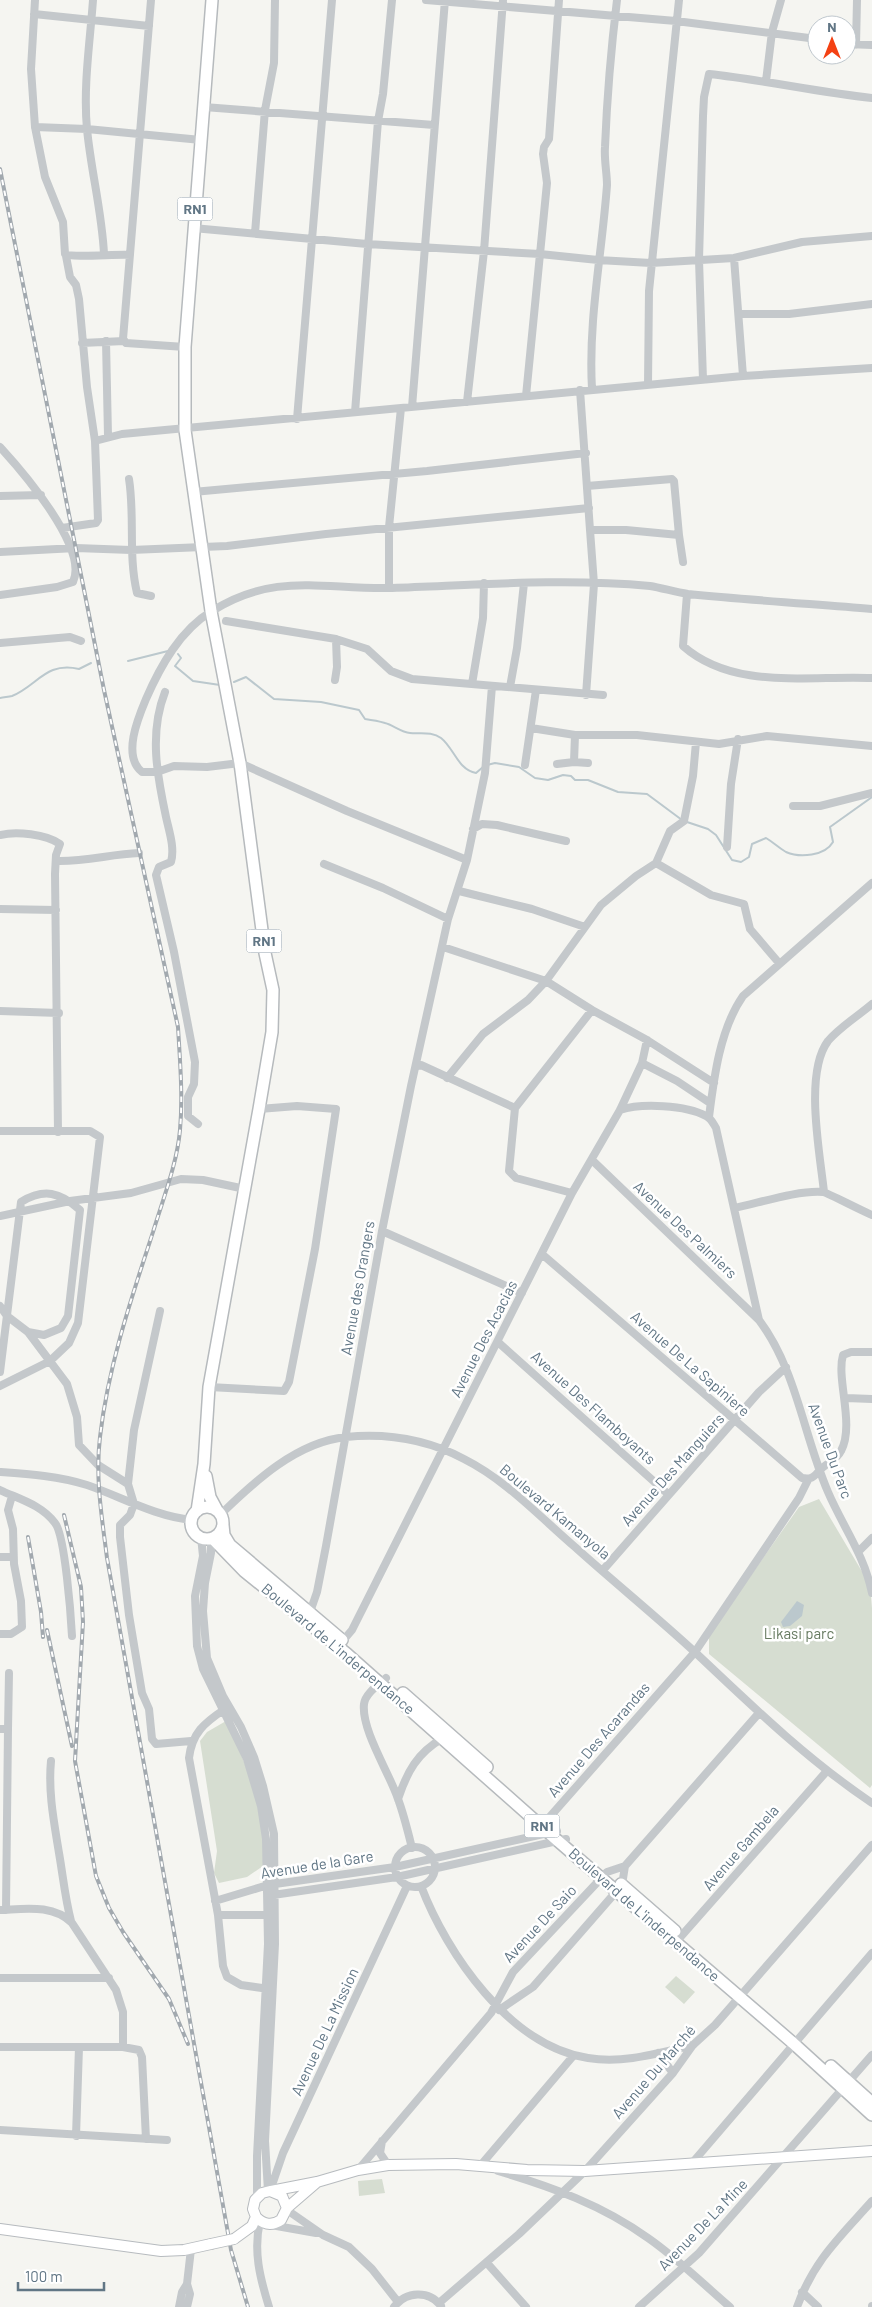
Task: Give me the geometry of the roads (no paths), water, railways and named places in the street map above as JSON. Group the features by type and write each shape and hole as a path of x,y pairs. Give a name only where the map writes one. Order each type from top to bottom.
{"highway":[{"name":"RN1","path":"194,1516 204,1464 209,1387 272,1032 273,990 264,943 240,763 211,611 185,430 185,347 212,0"},
{"name":"RN1","path":"204,1464 210,1497 220,1516"},
{"path":"206,1507 220,1516 218,1535 208,1538 194,1530 194,1516 206,1507"},
{"name":"Boulevard de L'inderpendance","path":"220,1516 224,1535 230,1545 249,1564 547,1820 558,1836"},
{"name":"Boulevard de L'inderpendance","path":"208,1538 244,1571 309,1616"},
{"name":"Boulevard de L'inderpendance","path":"383,1680 443,1738 796,2040 846,2085 872,2115"},
{"name":"Boulevard de L'inderpendance","path":"846,2085 872,2103"}],"main road":[{"path":"260,2220 254,2204 257,2197 269,2191 317,2182 358,2170 388,2165 480,2166 546,2171 586,2170 693,2162 783,2159 872,2151"},
{"path":"0,2229 145,2250 192,2249 234,2239 260,2220 276,2223 281,2220 287,2209 317,2182"},
{"path":"269,2191 282,2196 287,2209"}],"street":[{"path":"35,0 31,69 35,127 45,177 63,222 70,277 78,290 82,343 95,440 97,522 62,528"},
{"path":"93,0 86,103 87,129 103,219 104,254"},
{"path":"124,341 151,0"},
{"path":"255,233 265,110 274,63 275,0"},
{"path":"297,419 332,0"},
{"path":"355,412 378,121 383,94 392,0"},
{"path":"426,0 502,4 558,11 615,15 807,37"},
{"path":"526,396 547,183 543,151 549,139 559,0"},
{"path":"592,389 590,356 607,183 604,158 617,0"},
{"path":"648,384 651,263 679,0"},
{"path":"766,81 772,32 781,0"},
{"path":"857,0 857,15"},
{"path":"412,407 445,1"},
{"path":"467,402 484,251 492,137 497,108 502,4"},
{"path":"34,14 149,26"},
{"path":"857,45 872,45"},
{"path":"703,380 699,260 704,97 709,74 872,98"},
{"path":"204,107 265,110 434,125"},
{"path":"35,127 87,129 201,140"},
{"path":"193,228 367,244 540,254 651,263 734,258 802,242 872,236"},
{"path":"66,256 130,255"},
{"path":"734,258 742,376"},
{"path":"739,314 789,314 872,304"},
{"path":"106,341 108,436"},
{"path":"82,343 124,341 185,347"},
{"path":"95,440 108,436 580,390 742,376 872,368"},
{"path":"580,390 594,584 586,695"},
{"path":"389,588 389,527 396,474 401,408"},
{"path":"0,447 26,475 62,528 72,549 76,577 74,582 57,587 0,596"},
{"path":"193,492 339,477 396,474 586,453"},
{"path":"130,479 133,501 131,550 137,593 151,596"},
{"path":"588,486 672,479 674,481 683,562"},
{"path":"0,496 41,495"},
{"path":"0,552 72,549 202,548 389,527 482,520 589,508"},
{"path":"590,530 626,530 679,534"},
{"path":"472,684 483,618 484,583"},
{"path":"467,860 347,811 240,763 207,767 174,766 157,772 142,772 133,758 133,744 140,713 154,679 166,659 179,641 211,611 252,593 285,584 389,588 484,583 652,586 687,594 872,609"},
{"path":"510,688 517,648 524,583"},
{"path":"687,594 683,646 721,668 778,678 872,678"},
{"path":"226,621 336,640 367,649 392,671 412,679 603,695"},
{"path":"0,643 70,637 82,641"},
{"path":"335,680 337,667 336,640"},
{"name":"Avenue des Orangers","path":"309,1616 326,1546 382,1231 412,1086 418,1066 448,919 459,891 467,860 485,773 492,686"},
{"path":"525,765 536,690"},
{"path":"166,692 156,720 157,772 170,836 172,858 171,862 159,867 156,874 196,1062 194,1084 188,1096 188,1116 198,1124"},
{"path":"530,728 575,735 637,735 719,744 738,739 767,736 872,746"},
{"path":"574,762 575,735"},
{"path":"727,847 731,784 738,739"},
{"path":"447,1078 483,1034 528,1000 546,980 601,905 617,890 656,863 670,831 684,822 693,776 696,742"},
{"path":"557,764 588,763"},
{"path":"794,806 820,806 872,793"},
{"path":"473,830 482,824 497,825 566,841"},
{"path":"0,835 12,833 54,840 60,844 56,861 59,1014 58,1132"},
{"path":"56,861 95,860 110,855 139,853"},
{"path":"656,863 711,895 744,904 750,929 779,963"},
{"path":"324,864 383,888 448,919"},
{"path":"709,1117 714,1083 732,1012 743,996 872,883"},
{"path":"459,891 532,909 585,927"},
{"path":"0,909 56,910"},
{"path":"443,947 546,980 592,1010 647,1040 714,1083"},
{"path":"824,1192 814,1093 821,1060 827,1043 834,1035 872,1004"},
{"path":"572,1193 516,1178 509,1171 515,1108 592,1010"},
{"path":"0,1011 59,1014"},
{"name":"Avenue Des Acacias","path":"341,1643 352,1630 442,1449 499,1342 572,1193 620,1110 642,1063 647,1040"},
{"path":"642,1063 677,1081 710,1103"},
{"path":"418,1066 421,1065 515,1108"},
{"path":"620,1110 639,1105 652,1105 698,1112 709,1117 716,1128 759,1320"},
{"path":"209,1387 284,1390 289,1382 315,1249 336,1109 297,1106 259,1109"},
{"path":"0,1131 90,1132 100,1137 78,1323 70,1343 50,1361 0,1386"},
{"name":"Avenue Des Palmiers","path":"592,1161 759,1320"},
{"path":"0,1216 70,1201 131,1193 181,1179 202,1180 245,1189"},
{"path":"734,1208 782,1197 824,1192 872,1216"},
{"path":"0,1372 21,1202 34,1194 52,1193 70,1201 80,1210 68,1316 61,1328 44,1335 28,1332"},
{"path":"382,1231 522,1293"},
{"name":"Avenue De La Sapiniere","path":"543,1254 796,1475 808,1480"},
{"path":"0,1306 7,1316 28,1332 67,1384 77,1417 79,1445 98,1465 128,1484"},
{"path":"160,1311 134,1430 128,1484 134,1504 130,1515 120,1525 120,1537 129,1615 142,1693 149,1709 152,1739 156,1744 191,1741"},
{"name":"Avenue Du Parc","path":"759,1320 776,1342 828,1492 859,1551 872,1593"},
{"name":"Avenue Des Flamboyants","path":"499,1342 668,1494"},
{"path":"808,1480 816,1476 820,1470 842,1451 846,1398 843,1355 851,1352 872,1352"},
{"name":"Avenue Des Manguiers","path":"603,1570 668,1494 735,1422 759,1392 786,1367"},
{"path":"846,1398 872,1399"},
{"name":"Boulevard Kamanyola","path":"220,1516 259,1480 291,1457 310,1447 345,1438 399,1438 424,1442 442,1449 483,1470 603,1570 826,1772 872,1804"},
{"path":"0,1472 46,1476 86,1485 165,1516 194,1516"},
{"name":"Avenue Des Acarandas","path":"547,1820 695,1652 799,1498 808,1480"},
{"path":"0,1490 47,1514 57,1525 70,1602 72,1636"},
{"path":"0,1634 11,1634 22,1627 21,1601 13,1557 13,1529 8,1510 12,1496"},
{"path":"208,1538 203,1556 201,1582 195,1596 197,1646 203,1669 226,1708 234,1730 257,1778 272,1884 269,1989 257,2156 257,2197"},
{"path":"859,1551 872,1538"},
{"path":"0,1557 13,1557"},
{"path":"9,1673 4,1729 3,1910 47,1909 64,1916 72,1923 116,1990 123,2012 123,2047"},
{"path":"383,1680 368,1695 364,1704 372,1739 398,1799 412,1848"},
{"path":"226,1708 200,1729 191,1741 189,1758 218,1915 223,1966 228,1977 241,1985 269,1989"},
{"path":"491,2013 502,2009 533,1987 619,1888 625,1866 759,1713"},
{"path":"398,1799 410,1769 418,1757 443,1738"},
{"path":"50,1761 49,1775 54,1827 64,1894 72,1923"},
{"name":"Avenue Gambela","path":"678,1940 826,1772"},
{"path":"433,1859 558,1836"},
{"path":"272,1895 435,1870 558,1836"},
{"name":"Avenue Du Marché","path":"441,2305 586,2170 673,2073 693,2045 715,2025 742,1995 872,1845"},
{"path":"412,1848 424,1850 433,1859 435,1870 430,1880 421,1886 407,1886 397,1877 395,1867 399,1856 412,1848"},
{"name":"Avenue de la Gare","path":"215,1901 272,1884 395,1867 433,1859"},
{"name":"Avenue De Saio","path":"358,2170 382,2139 491,2013 494,2003 513,1972 604,1875 625,1866"},
{"name":"Avenue De La Mission","path":"269,2191 283,2153 407,1886"},
{"path":"421,1886 438,1924 462,1965 494,2003 544,2042 574,2055 606,2060 631,2059 693,2045"},
{"path":"218,1915 272,1915"},
{"path":"693,2162 872,1953"},
{"path":"0,1978 108,1978"},
{"path":"269,1989 272,2034 265,2140 269,2191"},
{"path":"0,2047 123,2047 139,2050 142,2057 146,2139"},
{"path":"76,2136 79,2047"},
{"path":"658,2053 673,2073"},
{"path":"574,2055 480,2166 564,2192 599,2207 631,2226 671,2255 730,2307"},
{"name":"Avenue De La Mine","path":"639,2307 684,2268 783,2159 872,2055"},
{"path":"0,2130 167,2140"},
{"path":"382,2139 380,2153 388,2165"},
{"path":"797,2307 802,2292 821,2257 872,2201"},
{"path":"287,2209 323,2235 349,2247 385,2285 396,2305 405,2297 423,2294 441,2305"},
{"path":"268,2303 255,2248 260,2220 323,2235"},
{"path":"179,2307 182,2292 187,2284 192,2249"},
{"path":"487,2263 526,2307"},
{"path":"187,2284 190,2294 187,2307"},
{"path":"802,2292 818,2307"}],"waterway":[{"path":"128,661 168,651"},
{"path":"178,654 181,658 175,666 193,681 220,685"},
{"path":"0,698 21,692 50,671 68,667 79,669 91,663"},
{"path":"234,682 246,677 274,699 321,702 359,710 365,719 385,723 407,732 434,734 445,742 465,768 476,773 483,767"},
{"path":"487,765 495,763 519,767 535,778 548,780 563,775 571,776 575,780 588,780 618,792 647,794 682,820"},
{"path":"687,822 708,829 716,835 732,860 741,862 749,857 752,844 766,838 786,852 805,855 818,853 829,847 833,842 830,827 872,797"}],"railway":[{"path":"0,169 104,690 178,1027 181,1117 176,1156 114,1359 100,1437 98,1468 107,1558 231,2250 248,2307"},
{"path":"64,1515 81,1587 83,1622 75,1761 96,1876 109,1908 123,1932 169,1999 188,2044"},
{"path":"28,1537 41,1612 43,1637"},
{"path":"47,1630 72,1746"}],"park label":[{"name":"Likasi parc","path":"799,1634"}]}
